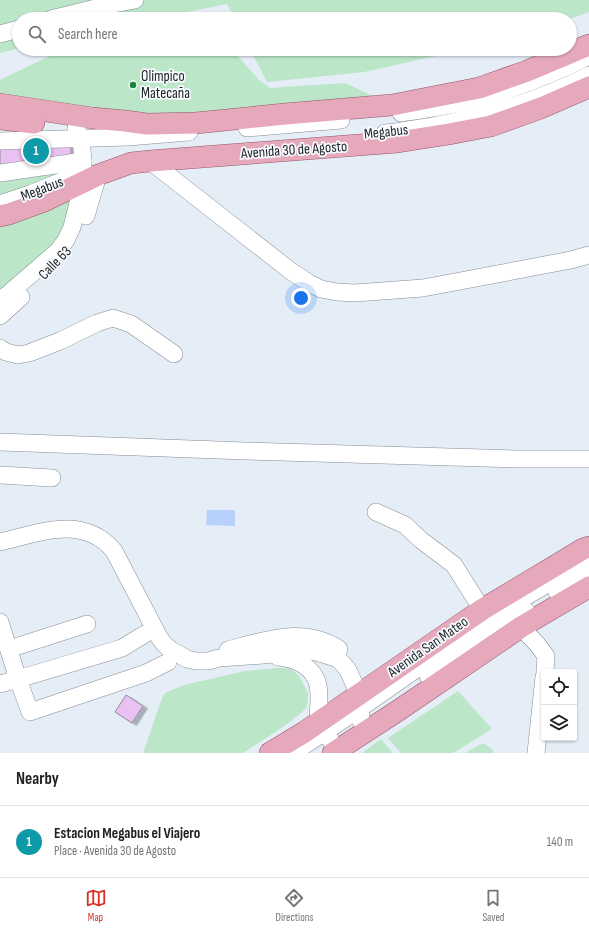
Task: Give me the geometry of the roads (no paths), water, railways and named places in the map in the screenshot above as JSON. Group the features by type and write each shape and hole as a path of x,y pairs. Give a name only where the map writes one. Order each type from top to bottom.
{"main road":[{"path":"577,50 589,45"},
{"path":"0,119 75,127 127,130 392,105 479,88 565,56"},
{"name":"Avenida 30 de Agosto","path":"0,216 42,202 86,173 131,163 398,142 449,134 491,126 541,108 589,87"},
{"path":"0,104 75,127"},
{"name":"Avenida San Mateo","path":"327,737 362,704 483,609 583,549 589,547"},
{"name":"Avenida San Mateo","path":"270,753 303,733 327,737 399,710 521,627 589,587"}],"street":[{"path":"80,12 135,0"},
{"path":"0,34 12,31"},
{"name":"Megabus","path":"0,141 75,127 128,137 287,125 400,113 482,98 531,82 570,66 589,56"},
{"name":"Megabus","path":"0,204 86,173 97,166 130,154 396,132 447,124 537,99 589,75"},
{"name":"Megabus","path":"0,301 58,251 66,240 72,227 86,173 75,127"},
{"path":"150,161 292,272 321,289 355,293 423,288 571,260 589,255"},
{"path":"0,173 86,173"},
{"name":"Calle 63","path":"0,316 65,256 74,244 82,229 86,173"},
{"path":"0,348 6,352 18,355 29,353 60,341 97,323 113,318 131,324 174,354"},
{"path":"0,442 246,452 518,459 589,459"},
{"path":"0,475 52,478"},
{"path":"376,512 405,525 421,540 454,565 483,609"},
{"path":"0,534 21,529 62,523 86,524 97,527 112,538 130,562 161,628 169,639 180,648 196,653 207,654 288,636 316,639 338,648 351,660 357,669 362,704"},
{"path":"0,542 60,529 86,531 94,534 105,541 114,551 159,637 171,650 187,659 196,661 299,651 316,652 338,659 343,664 348,670 362,704"},
{"path":"0,552 61,537 73,537 91,541 104,551 108,557 145,634 155,650 168,662 185,670 197,672 211,671 267,658 279,657 291,659 300,663 312,672 316,680 327,737"},
{"path":"362,704 496,615 589,560"},
{"path":"362,704 589,574"},
{"path":"0,622 30,712 146,673 168,662"},
{"path":"8,649 87,624"},
{"path":"521,627 546,656 544,669"},
{"path":"0,684 122,648 145,634"},
{"path":"536,753 541,705"},
{"path":"292,753 327,737"},
{"path":"313,753 327,737"}],"water":[{"path":"207,510 235,510 235,526 206,525"}],"place":[{"name":"Olímpico Matecaña","path":"133,85"},
{"name":"Estacion Megabus el Viajero","path":"36,151"}]}
